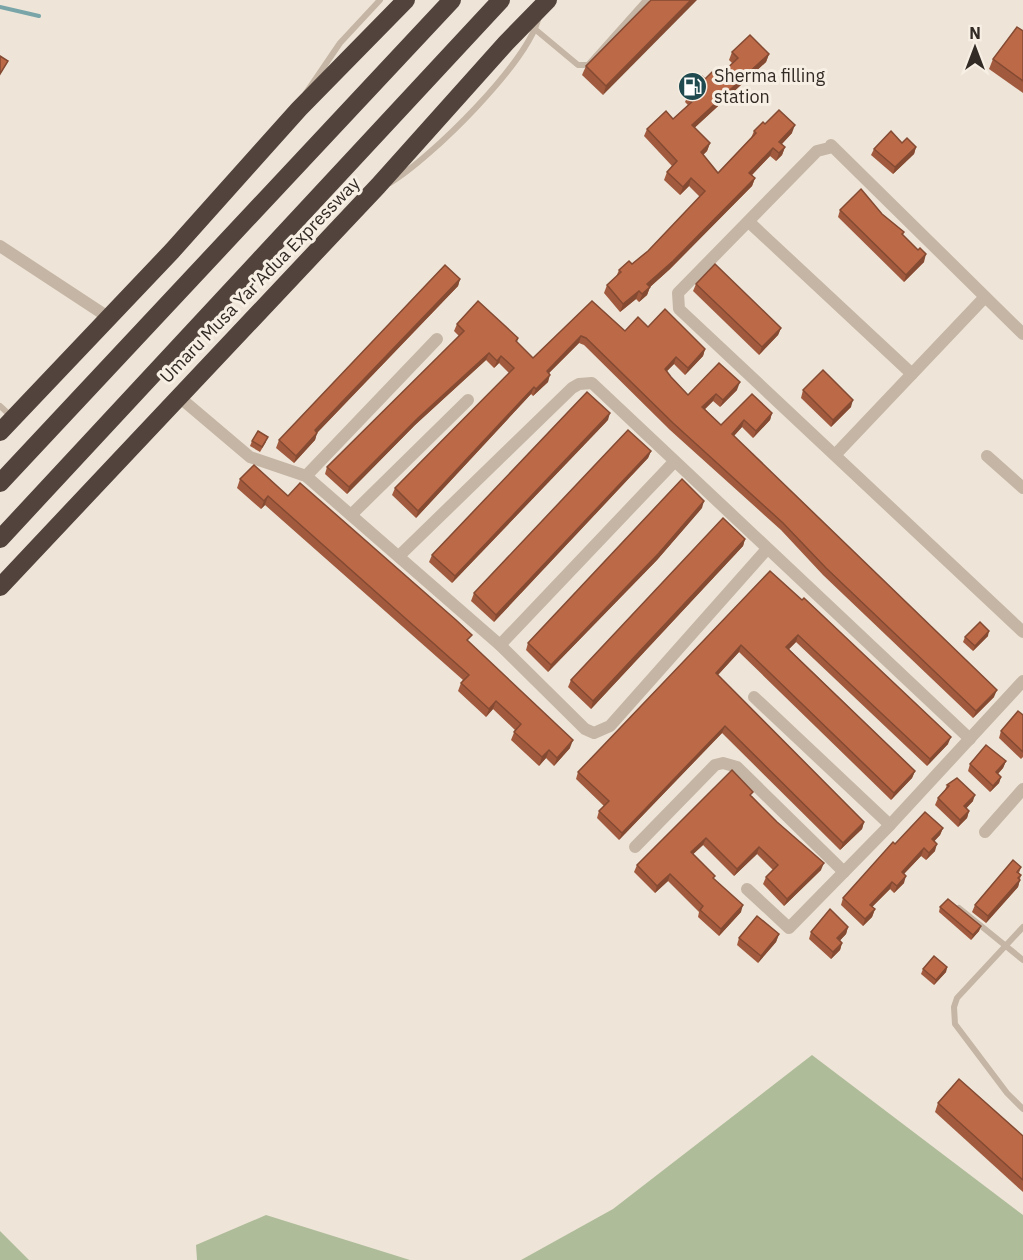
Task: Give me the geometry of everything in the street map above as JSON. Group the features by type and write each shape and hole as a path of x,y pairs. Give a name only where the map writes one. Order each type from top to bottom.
{"highway":[{"path":"0,432 6,412 108,317 172,250 299,109 406,0"},
{"path":"0,483 452,0"},
{"name":"Umaru Musa Yar'Adua Expressway","path":"0,539 501,0"},
{"name":"Umaru Musa Yar'Adua Expressway","path":"0,587 378,186 506,43 544,5"}],"street":[{"path":"1023,334 831,145 817,152 678,293 677,303 680,309 1023,632"},
{"path":"749,222 912,374"},
{"path":"0,246 108,317"},
{"path":"835,454 985,297"},
{"path":"306,476 437,339"},
{"path":"399,556 579,384 592,383 970,739"},
{"path":"178,396 250,457 306,476 500,645 585,729 594,733 610,726 767,549"},
{"path":"351,515 468,400"},
{"path":"987,456 1023,488"},
{"path":"500,645 674,462"},
{"path":"747,889 789,928 890,825 1023,681"},
{"path":"754,698 890,825"},
{"path":"635,847 715,765 730,763 737,767 844,872"},
{"path":"985,832 1023,789"}],"lane":[{"path":"299,109 309,86 320,69 380,0"},
{"path":"536,30 578,65 588,65 646,0"},
{"path":"378,186 388,184 410,170 445,138 492,87 536,30 544,5"},
{"path":"959,908 1023,960"},
{"path":"1023,927 957,998 953,1016 955,1024 1007,1093 1023,1109"}],"green space":[{"path":"812,1055 1023,1215 1023,1260 521,1260 613,1209"},
{"path":"266,1215 410,1260 197,1260 196,1245"},
{"path":"0,1231 29,1260 0,1260"}],"building":[{"path":"651,0 691,0 606,86 586,66"},
{"path":"1017,27 1023,31 1023,81 993,59"},
{"path":"750,35 769,54 692,125 710,143 701,152 718,173 756,133 754,131 779,110 795,125 779,142 785,147 779,153 773,148 749,173 755,178 647,284 650,287 642,294 639,291 623,304 607,285 629,261 632,264 648,251 705,191 691,178 683,187 667,172 677,161 647,129 666,111 673,119 694,100 688,94 696,87 693,84 702,76 705,79 712,72 717,78 738,58 732,52"},
{"path":"0,56 8,61 0,74"},
{"path":"891,131 902,143 907,138 916,147 895,167 874,149"},
{"path":"861,189 882,214 904,232 902,234 918,250 920,248 926,254 906,275 840,210"},
{"path":"715,264 781,328 762,347 696,284"},
{"path":"445,265 460,279 315,430 317,433 296,456 279,440"},
{"path":"478,301 518,338 516,341 533,358 592,301 625,331 638,317 648,327 665,309 705,349 688,368 676,357 665,369 671,377 688,395 719,363 740,382 723,400 716,394 702,407 721,425 752,394 772,413 756,431 744,420 732,434 997,690 976,711 826,568 783,523 673,423 586,338 581,336 547,371 550,375 536,389 534,387 418,511 395,488 514,368 501,356 497,361 489,353 418,418 349,487 327,467 464,331 457,324"},
{"path":"823,370 853,400 833,420 803,390"},
{"path":"587,392 610,413 455,576 432,555"},
{"path":"628,430 651,451 496,615 474,593"},
{"path":"258,431 268,437 262,447 252,441"},
{"path":"254,465 288,496 300,483 472,635 467,640 573,740 557,758 549,750 542,757 514,732 521,724 496,701 489,709 461,683 469,675 268,496 264,501 240,479"},
{"path":"682,479 704,501 659,553 551,665 528,643"},
{"path":"723,518 745,539 593,701 571,680"},
{"path":"770,571 802,600 804,598 951,737 930,759 798,635 786,647 915,771 894,793 741,645 716,673 864,822 843,843 725,726 622,833 599,811 609,801 578,772"},
{"path":"980,622 989,631 975,646 965,637"},
{"path":"1018,711 1023,715 1023,752 1001,731"},
{"path":"986,745 1006,761 996,772 1001,777 993,786 970,764"},
{"path":"732,770 753,792 750,795 824,863 787,899 766,877 778,865 759,847 737,869 706,838 691,852 715,876 713,878 743,905 721,929 700,910 703,906 670,874 657,886 637,865"},
{"path":"957,778 975,795 964,806 969,811 960,820 938,798 949,786 947,785"},
{"path":"925,812 943,828 932,839 937,844 929,853 924,848 902,872 906,876 897,886 892,882 870,905 875,909 865,919 843,898 893,842 895,844"},
{"path":"1013,860 1021,867 1017,872 1021,875 1018,878 1020,880 988,916 975,905"},
{"path":"948,899 981,926 973,935 940,907"},
{"path":"830,909 848,927 837,938 842,943 833,952 811,932"},
{"path":"757,916 779,934 761,956 739,938"},
{"path":"934,956 947,967 936,980 923,969"},
{"path":"959,1079 1023,1136 1023,1180 938,1103"}],"waterway":[{"path":"0,7 39,16"}],"place":[{"name":"Sherma filling station","path":"693,86"}]}
